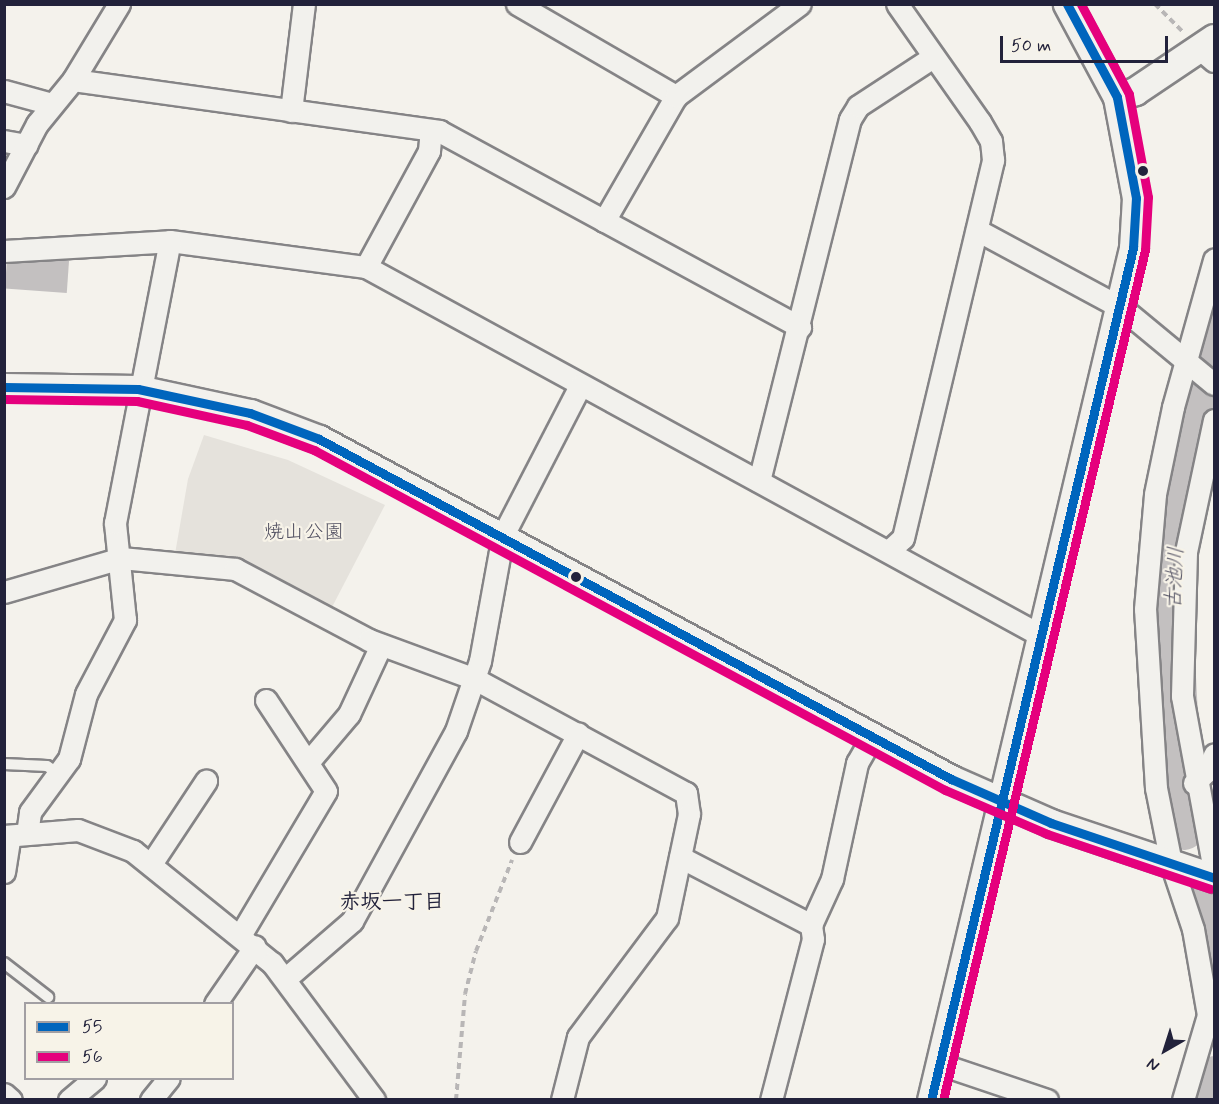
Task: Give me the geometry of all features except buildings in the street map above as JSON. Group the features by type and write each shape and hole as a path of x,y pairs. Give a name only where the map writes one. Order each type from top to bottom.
{"street":[{"path":"4,186 52,104 73,80 119,4"},
{"path":"291,111 304,4"},
{"path":"518,4 676,96"},
{"path":"604,221 676,96 800,4"},
{"path":"4,251 170,241 366,267 580,386 759,481 877,548 891,549 903,538 993,160 992,141 897,4"},
{"path":"931,1100 1122,308 1136,198 1117,97 1067,4"},
{"path":"1117,97 1135,91 1209,49"},
{"path":"759,481 800,327 850,119 858,106 933,57"},
{"path":"73,80 431,130 800,327"},
{"path":"4,91 52,104"},
{"path":"366,267 429,151 431,130"},
{"path":"4,141 27,145"},
{"path":"977,230 1122,308 1214,383"},
{"path":"4,872 14,836 59,774 95,672 125,620 121,558 115,523 138,389 170,241"},
{"path":"1184,1100 1208,1015 1193,929 1171,863 1147,707 1144,609 1155,495 1215,260"},
{"path":"285,979 352,921 456,731 475,679 502,536 580,386"},
{"path":"4,387 138,389 250,413 319,439 872,737 1002,803 1215,878"},
{"path":"1215,420 1186,552 1182,696 1194,783 1215,870"},
{"path":"891,549 900,560 1042,636"},
{"path":"4,592 121,558 235,569 381,645 475,679 686,793 689,814 661,930 578,1037 562,1100"},
{"path":"310,760 349,714 381,645"},
{"path":"216,1002 322,805 326,791 310,760 266,700"},
{"path":"520,842 579,734"},
{"path":"771,1100 813,939 811,925 832,879 857,764 872,737"},
{"path":"1194,783 1210,768 1215,755"},
{"path":"151,864 206,781"},
{"path":"14,836 86,832 133,851 151,864 248,940 285,979 374,1100"},
{"path":"680,857 811,925"},
{"path":"940,1064 1047,1100"},
{"path":"69,1100 93,1080"},
{"path":"151,1100 167,1080"},
{"path":"4,1094 11,1100"}],"lane":[{"path":"4,764 47,766 59,774"},
{"path":"4,963 48,997"}],"path":[{"path":"1155,4 1209,49"},
{"path":"456,1100 465,994 476,951 520,842"}],"shaded area":[{"path":"7,257 69,261 67,293 5,289"},
{"name":"焼山公園","path":"204,435 288,460 385,505 330,611 175,554 188,479"}],"waterway":[{"name":"古池川","path":"1184,830 1172,598 1179,507 1214,330"},
{"name":"古池川","path":"1201,903 1214,947"},
{"name":"古池川","path":"1206,1100 1214,1076"}],"transit line":[{"name":"55","path":"931,1100 1133,248 1136,198 1117,97 1067,4"},
{"name":"56","path":"943,1100 1145,250 1148,197 1129,94 1081,4"},
{"name":"55","path":"4,387 138,389 250,413 319,439 951,779 1051,823 1214,878"},
{"name":"56","path":"4,399 137,401 247,425 314,450 945,790 1047,834 1210,889"}],"district":[{"name":"赤坂一丁目","path":"392,902"}]}
